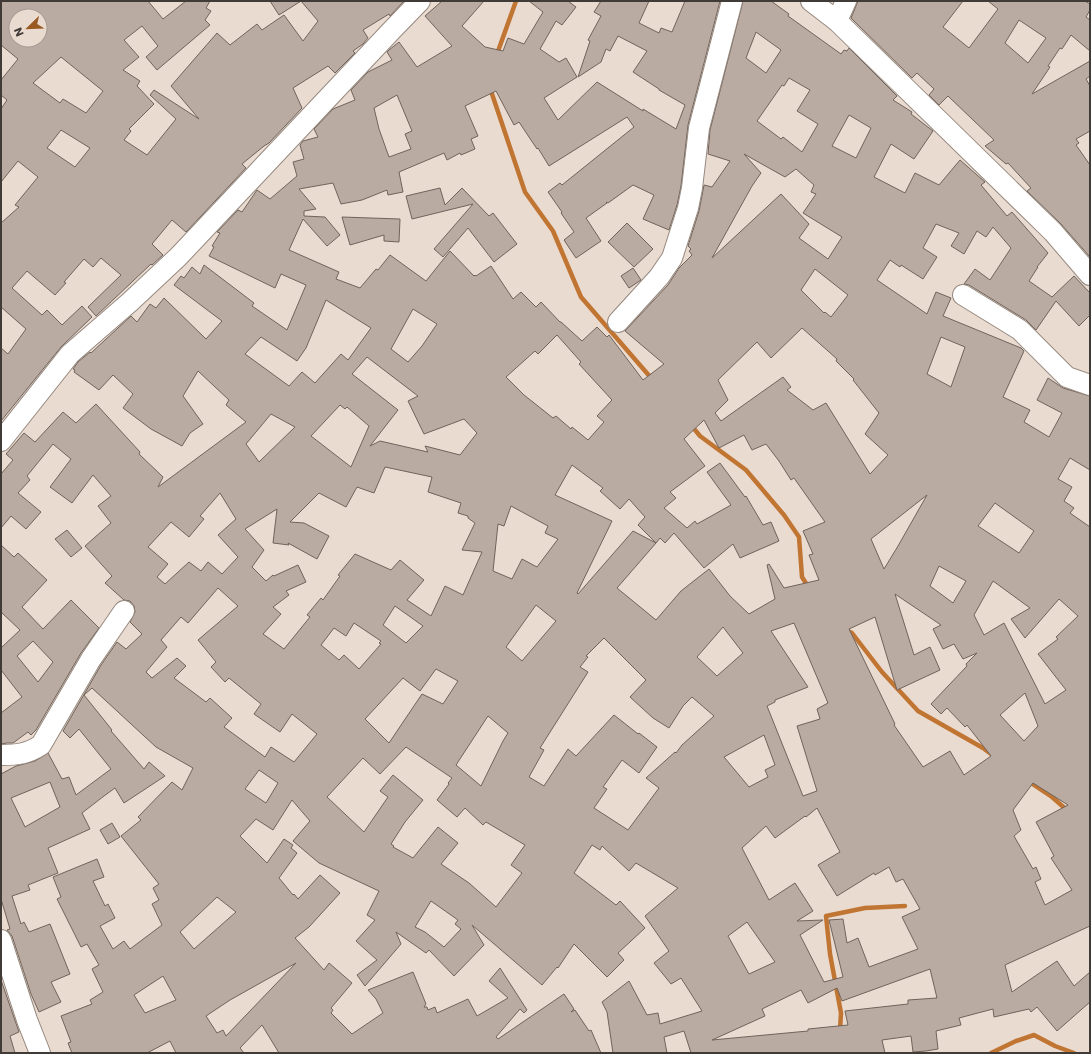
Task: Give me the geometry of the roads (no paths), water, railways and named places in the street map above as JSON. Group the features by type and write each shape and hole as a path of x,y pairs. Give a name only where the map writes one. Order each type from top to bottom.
{"street":[{"path":"1,441 70,354 130,302 178,257 420,1"},
{"path":"618,322 659,277 672,258 688,208 692,188 699,128 732,1"},
{"path":"811,1 837,21 1052,232 1090,275"},
{"path":"837,21 846,1"},
{"path":"963,296 1020,330 1067,377 1090,385"},
{"path":"1,755 17,755 29,752 42,745 91,659 124,611"},
{"path":"1,940 27,1020 40,1053"}],"waterway":[{"path":"497,54 516,1"},
{"path":"490,88 525,192 553,231 581,297 652,379"},
{"path":"691,425 700,436 746,470 784,515 799,537 802,577 809,588"},
{"path":"846,630 852,633 882,672 918,711 991,754"},
{"path":"1028,781 1052,797 1068,811"},
{"path":"840,1030 841,1013 830,954 826,916 865,908 905,906"},
{"path":"991,1053 1016,1041 1034,1035 1055,1046 1074,1053"}]}
